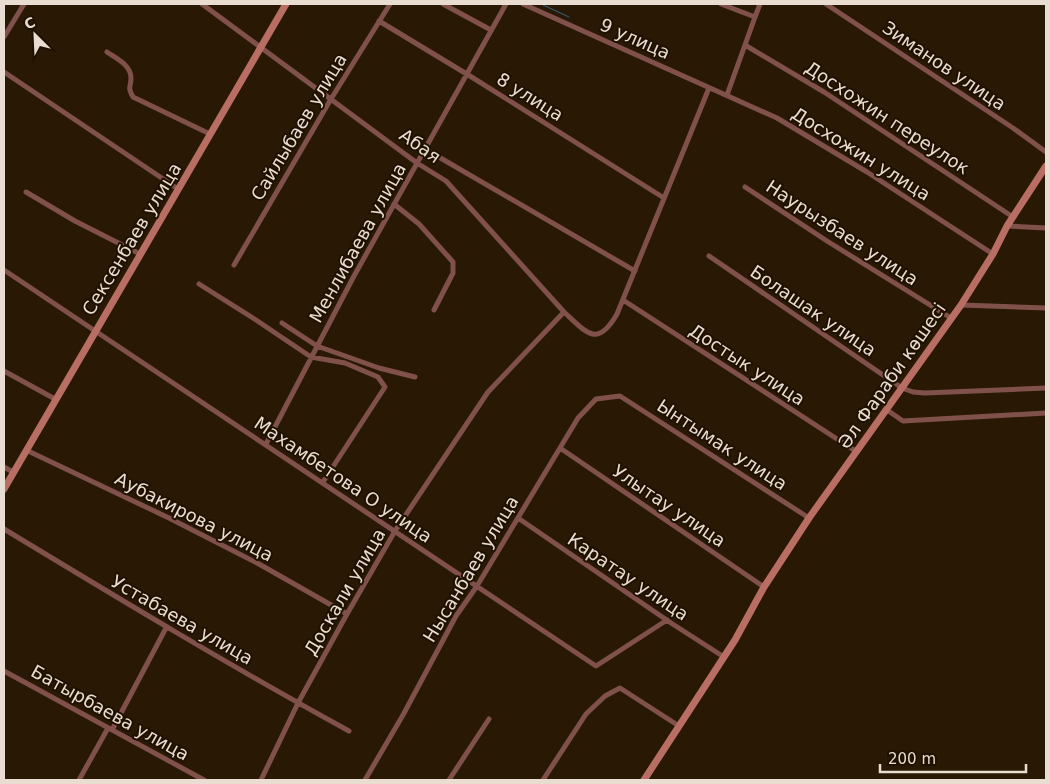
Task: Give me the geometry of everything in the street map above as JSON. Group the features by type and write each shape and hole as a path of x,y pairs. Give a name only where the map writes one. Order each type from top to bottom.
{"street":[{"path":"4,38 24,4"},
{"name":"Абая","path":"202,4 417,163 446,181 564,312 582,329 590,334 598,334 610,327 623,300"},
{"name":"Сексенбаев улица","path":"4,489 94,331 286,4"},
{"name":"Сайлыбаев улица","path":"234,265 331,99 390,4"},
{"path":"444,4 491,30"},
{"name":"Менлибаева улица","path":"266,444 354,276 506,4"},
{"name":"9 улица","path":"523,4 709,88"},
{"path":"721,4 755,17"},
{"path":"727,95 760,4"},
{"name":"Зиманов улица","path":"826,4 1046,152"},
{"name":"8 улица","path":"379,21 664,198"},
{"name":"Досхожин переулок","path":"745,45 824,92 1012,217"},
{"path":"106,52 127,66 131,76 129,90 133,97 210,134"},
{"path":"4,72 178,189"},
{"path":"623,300 709,88"},
{"name":"Досхожин улица","path":"709,88 777,118 867,172 993,254"},
{"path":"425,149 634,270"},
{"name":"Әл Фараби көшесі","path":"724,657 764,587 810,518 961,305 993,254 1012,217 1046,166"},
{"name":"Наурызбаев улица","path":"745,187 827,242 951,318"},
{"path":"26,192 75,221 140,254"},
{"path":"394,204 419,224 453,262 454,273 434,310"},
{"path":"1007,226 1046,228"},
{"name":"Болашак улица","path":"709,256 902,388"},
{"name":"Махамбетова О улица","path":"4,270 596,666 667,620"},
{"path":"199,284 311,357 345,363 378,377 385,387 323,482"},
{"name":"Достык улица","path":"623,300 857,452"},
{"path":"961,305 1046,308"},
{"name":"Доскали улица","path":"261,780 298,703 395,531 488,392 564,312"},
{"path":"282,322 317,346 379,368 415,376"},
{"path":"4,371 55,399"},
{"path":"902,388 913,392 925,393 1046,388"},
{"name":"Нысанбаев улица","path":"365,780 403,715 456,616 477,586 578,418 596,398 620,396"},
{"name":"Ынтымак улица","path":"620,396 810,518"},
{"path":"887,410 903,421 1046,413"},
{"name":"Улытау улица","path":"560,448 764,587"},
{"name":"Аубакирова улица","path":"26,450 169,518 259,564 347,614"},
{"path":"4,467 13,472"},
{"name":"Каратау улица","path":"518,518 724,657"},
{"name":"Устабаева улица","path":"4,529 166,628 349,731"},
{"path":"79,780 110,729 166,628"},
{"path":"644,780 724,657"},
{"name":"Батырбаева улица","path":"4,671 204,780"},
{"path":"543,780 586,714 605,696 620,688 679,726"},
{"path":"449,780 489,719"}],"waterway":[{"path":"541,4 569,17"}]}
